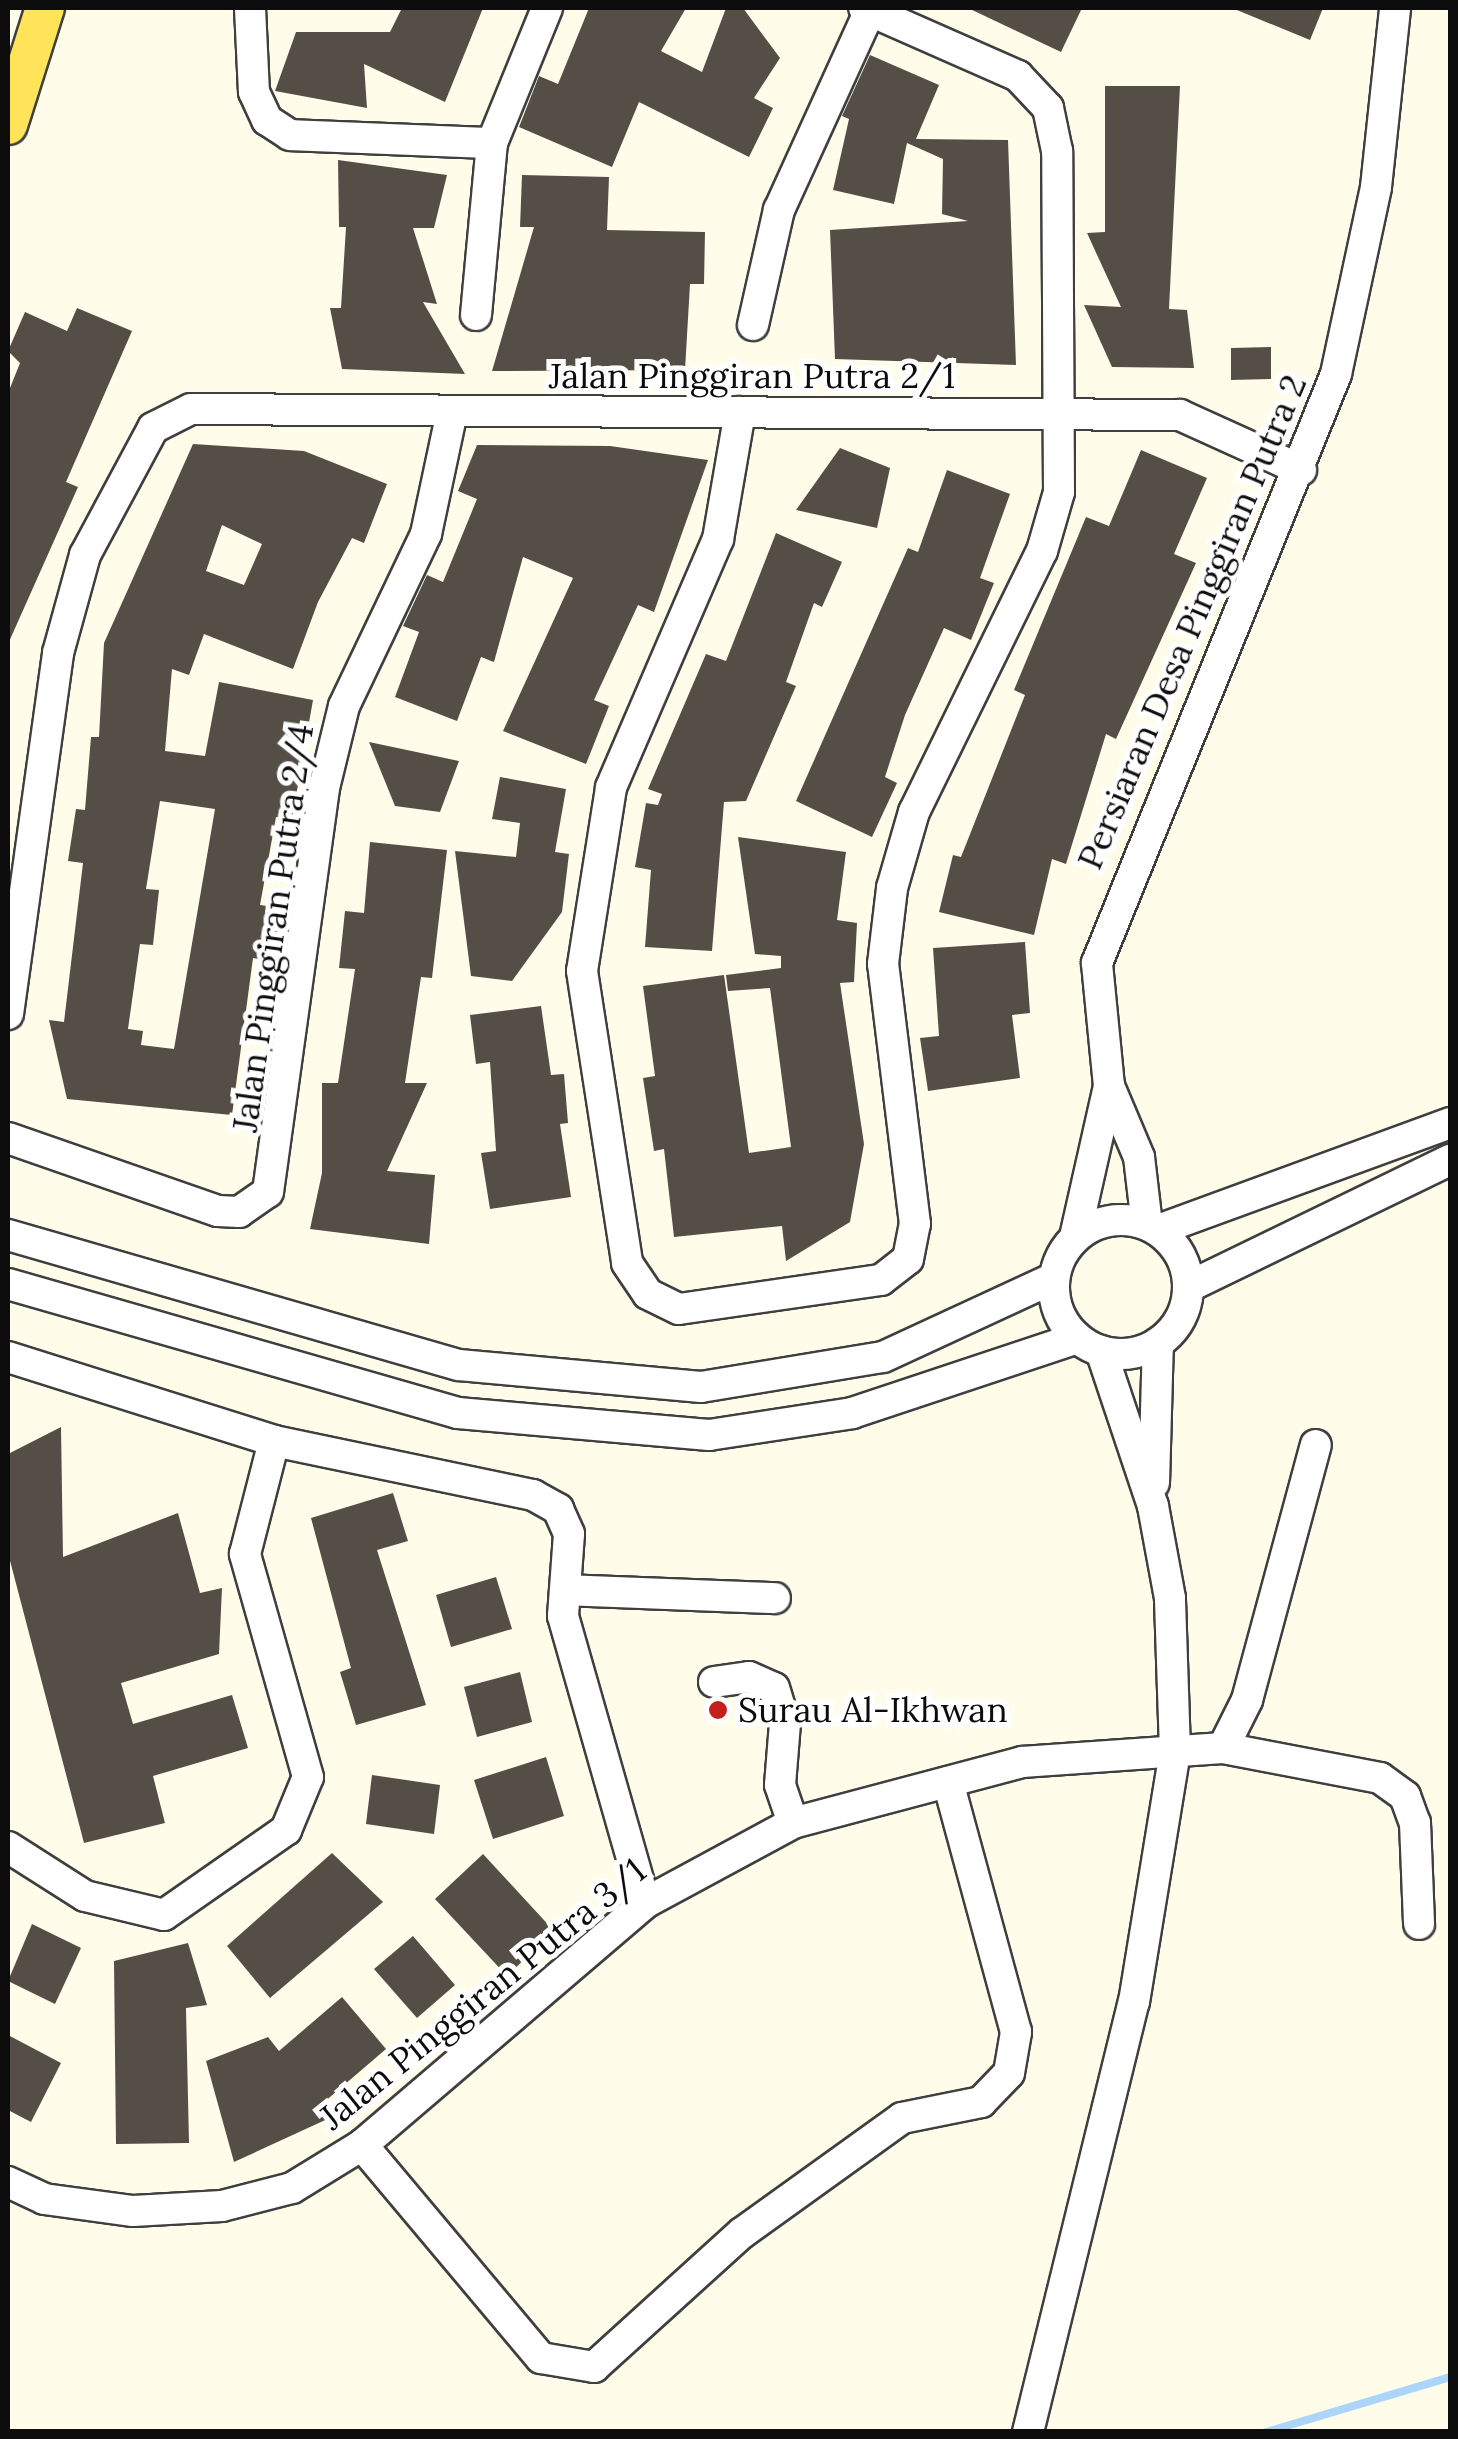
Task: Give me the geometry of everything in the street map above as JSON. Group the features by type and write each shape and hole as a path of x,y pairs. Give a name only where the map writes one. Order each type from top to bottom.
{"main road":[{"path":"8,124 45,8"}],"street":[{"path":"250,8 254,92 267,120 290,135 492,143"},
{"path":"476,314 492,143 547,8"},
{"name":"Persiaran Desa Pinggiran Putra 2","path":"1153,1228 1139,1157 1109,1086 1095,994 1104,931 1301,470 1336,374 1376,187 1395,8"},
{"path":"740,412 718,539 611,788 582,971 627,1263 648,1294 679,1309 881,1280 908,1259 915,1224 883,964 892,888 914,812 1042,551 1059,492 1060,414 1048,108 1018,76 867,9 779,210 753,325"},
{"name":"Jalan Pinggiran Putra 2/1","path":"8,1014 58,653 85,555 153,428 191,409 1180,415 1301,470"},
{"name":"Jalan Pinggiran Putra 2/4","path":"8,1138 218,1211 239,1212 268,1192 328,772 344,706 426,534 452,412"},
{"name":"Persiaran Desa Pinggiran Putra 2","path":"1076,1237 1109,1086"},
{"path":"1028,2432 1134,2002 1176,1751 1170,1598 1153,1506 1089,1345 1058,1311 1054,1278 1076,1237 1110,1220 1153,1228 1450,1124"},
{"path":"1188,1286 1450,1160"},
{"path":"1153,1228 1188,1286 1184,1309 1158,1343 1153,1506"},
{"path":"8,1235 459,1364 701,1387 884,1357 1054,1278"},
{"path":"8,1284 458,1413 708,1435 852,1413 1089,1345 1158,1343"},
{"path":"8,1357 274,1441 533,1495 558,1509 569,1534 563,1616 645,1903"},
{"path":"8,1847 86,1896 164,1915 286,1830 308,1777 245,1554 274,1441"},
{"path":"1223,1748 1247,1700 1316,1445"},
{"path":"565,1590 775,1598"},
{"path":"714,1682 749,1677 774,1688 785,1723 780,1786 792,1823"},
{"name":"Jalan Pinggiran Putra 3/1","path":"8,2182 44,2200 133,2211 222,2206 292,2188 362,2145 645,1903 792,1823 1022,1762 1223,1748 1346,1766 1405,1796 1415,1823 1419,1924"},
{"path":"362,2145 541,2358 594,2367 742,2233 902,2118 981,2102 1009,2074 1016,2032 948,1782"}],"building":[{"path":"402,8 483,8 445,102 364,64 367,108 275,91 296,32 390,32"},
{"path":"589,8 686,8 661,51 702,72 726,8 743,8 780,58 754,98 773,108 749,157 639,102 612,167 519,127 539,76 558,84"},
{"path":"968,8 1082,8 1061,52"},
{"path":"1232,8 1323,8 1310,40"},
{"path":"870,55 939,85 916,139 1008,140 1016,365 835,359 830,230 968,221 942,214 943,159 907,143 894,204 833,190 849,119 842,116"},
{"path":"1105,86 1180,86 1169,309 1187,310 1194,368 1112,367 1084,305 1121,307 1087,233 1105,232"},
{"path":"338,160 447,175 434,228 413,228 437,304 423,302 465,374 342,369 330,308 341,308 346,227 339,227"},
{"path":"522,175 609,177 607,230 705,232 704,284 690,284 685,370 492,371 534,227 520,227"},
{"path":"77,308 132,331 66,482 78,487 8,644 8,393 20,363 8,351 25,312 67,331"},
{"path":"1271,347 1271,379 1231,380 1231,348"},
{"path":"193,444 304,451 387,484 364,543 352,538 318,602 293,669 204,634 189,675 172,669 165,751 205,756 219,682 313,700 292,819 276,817 260,905 283,908 274,961 253,958 232,1115 67,1099 49,1020 64,1022 83,863 68,861 76,809 85,810 91,737 99,737 104,643","holes":["222,525 262,544 244,585 206,571","160,801 215,809 174,1049 141,1045 143,1031 128,1029 140,944 153,945 159,890 146,889"]},
{"path":"477,445 610,446 708,460 654,612 638,605 594,700 609,706 586,764 503,731 573,578 523,557 494,662 481,657 457,721 395,697 419,632 403,626 427,575 443,582 477,499 458,491"},
{"path":"840,448 890,468 877,528 796,510"},
{"path":"1141,450 1207,478 1174,554 1196,563 1116,739 1106,734 1066,864 1052,859 1034,935 939,912 953,855 961,857 1025,695 1014,690 1086,517 1109,526"},
{"path":"947,470 1010,494 980,578 994,583 971,640 944,628 905,715 885,777 897,783 872,837 796,801 908,548 918,552"},
{"path":"776,533 842,562 822,607 814,603 786,682 796,686 746,801 724,802 712,951 645,947 651,870 635,867 646,803 658,805 662,794 648,789 706,654 726,661"},
{"path":"369,742 459,761 440,812 395,806"},
{"path":"500,777 566,789 555,852 569,854 562,912 512,981 471,976 455,851 516,857 520,823 492,819"},
{"path":"738,837 846,852 837,920 857,923 854,982 840,983 864,1144 850,1222 786,1261 782,1226 674,1237 664,1149 654,1151 643,1078 655,1076 643,986 724,975 749,1153 791,1147 770,988 728,991 726,975 781,968 781,956 755,954"},
{"path":"370,842 447,850 432,978 421,977 405,1083 427,1083 387,1171 435,1175 429,1244 310,1229 322,1173 322,1083 338,1083 355,969 339,968 345,911 364,913"},
{"path":"1025,942 1030,1013 1012,1015 1020,1078 928,1091 920,1038 939,1036 933,948"},
{"path":"541,1006 551,1075 564,1074 568,1123 560,1124 571,1197 490,1209 481,1153 496,1151 490,1062 476,1064 470,1015"},
{"path":"61,1427 63,1557 178,1513 200,1593 222,1588 219,1654 121,1683 133,1724 232,1695 248,1748 153,1776 165,1823 84,1843 8,1553 8,1454"},
{"path":"393,1493 408,1541 377,1550 426,1705 356,1725 340,1672 351,1668 311,1518"},
{"path":"496,1577 512,1629 451,1647 436,1595"},
{"path":"520,1672 532,1722 477,1737 464,1687"},
{"path":"546,1757 564,1816 493,1839 474,1780"},
{"path":"372,1775 440,1785 434,1834 366,1824"},
{"path":"332,1853 383,1902 270,1998 227,1946"},
{"path":"483,1854 554,1931 507,1976 435,1899"},
{"path":"32,1924 81,1948 55,2004 8,1981"},
{"path":"413,1936 455,1985 417,2018 374,1969"},
{"path":"188,1943 207,2005 186,2008 189,2143 116,2144 114,1961"},
{"path":"342,1997 386,2049 323,2103 334,2116 234,2162 206,2061 268,2037 279,2051"},
{"path":"8,2035 61,2063 31,2122 8,2110"}],"waterway":[{"path":"1266,2432 1450,2377"}],"place":[{"name":"Surau Al-Ikhwan","path":"718,1710"}]}
